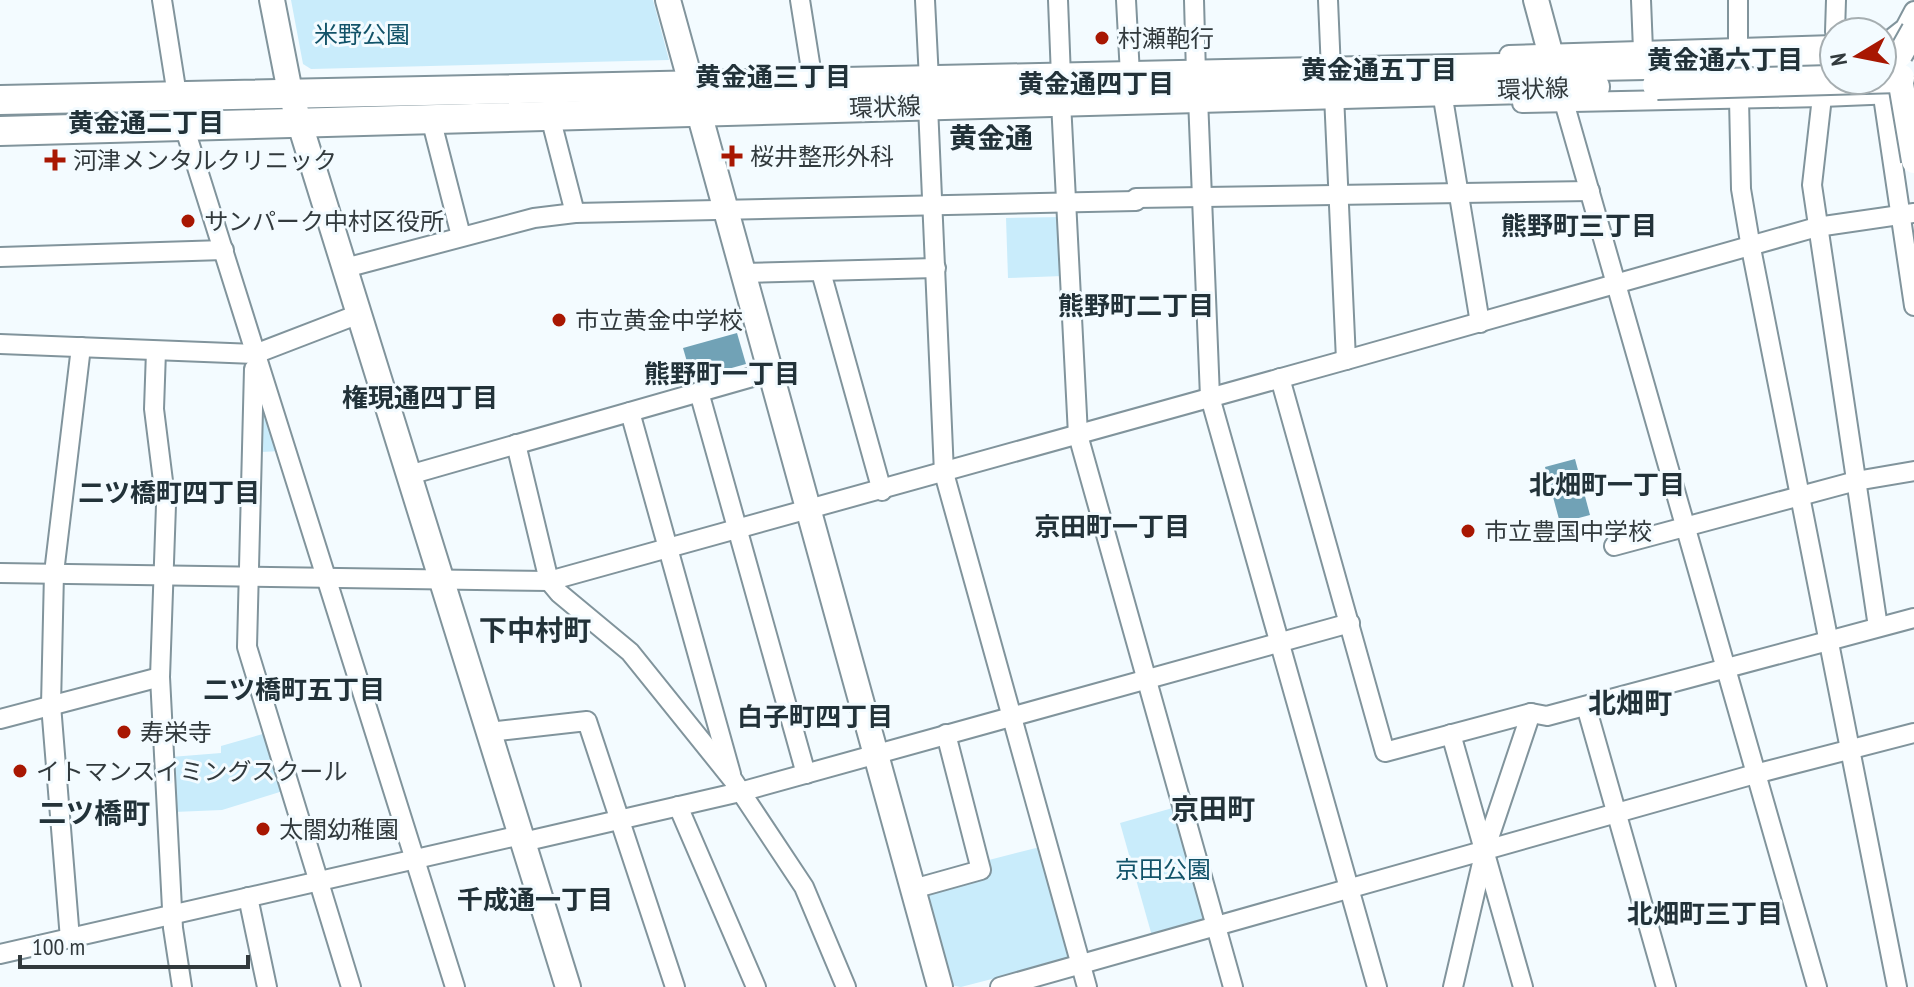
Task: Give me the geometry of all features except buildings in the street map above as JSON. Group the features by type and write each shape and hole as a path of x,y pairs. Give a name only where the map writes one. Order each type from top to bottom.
{"main road":[{"name":"環状線","path":"0,131 698,112 929,93 1438,81 1652,67 1818,62"},
{"name":"環状線","path":"1652,67 1818,65"},
{"name":"環状線","path":"1061,89 1130,75 1197,86"},
{"name":"環状線","path":"0,100 813,82 929,93"}],"street":[{"path":"162,0 177,95"},
{"path":"272,0 290,92 568,987"},
{"path":"668,0 940,987"},
{"path":"800,0 813,82"},
{"path":"925,0 944,473 1014,715 1087,987"},
{"path":"1058,0 1078,435 1233,987"},
{"path":"1126,0 1130,75"},
{"path":"1194,0 1210,397 1377,987"},
{"path":"1328,0 1346,360"},
{"path":"1536,0 1550,52"},
{"path":"1641,0 1652,67"},
{"path":"1738,0 1738,48"},
{"path":"1898,60 1905,28 1914,11"},
{"path":"1480,323 1438,81 1443,61 1550,52 1652,67 1738,48 1818,46"},
{"path":"1898,70 1914,161"},
{"path":"1438,81 1489,103 1822,97 1812,185 1878,627"},
{"path":"1898,81 1914,306"},
{"path":"1739,99 1741,189 1751,248 1897,987"},
{"path":"1564,102 1817,987"},
{"path":"550,116 575,213"},
{"path":"431,119 461,236"},
{"path":"184,126 455,987"},
{"path":"345,268 534,218 575,213 1338,194 1590,191"},
{"path":"0,573 549,581 736,532 1817,227 1906,214"},
{"path":"0,257 224,250"},
{"path":"743,273 936,268"},
{"path":"821,272 882,491"},
{"path":"0,344 255,354 359,314"},
{"path":"70,939 51,705 54,573 81,347"},
{"path":"156,351 154,409 166,505 160,677 173,915 182,987"},
{"path":"255,354 247,647 351,987"},
{"path":"409,475 770,372"},
{"path":"1280,378 1385,752 1531,713 1547,716 1914,618"},
{"path":"699,392 806,774"},
{"path":"630,412 736,786"},
{"path":"516,444 549,581 559,593 630,652 736,786 804,887 846,987"},
{"path":"1614,546 1856,481 1914,471"},
{"path":"0,954 416,859 678,806 736,786 806,774 1350,623"},
{"path":"0,719 160,677"},
{"path":"1586,706 1666,987"},
{"path":"1453,987 1485,850 1531,713"},
{"path":"489,732 587,721 675,987"},
{"path":"1000,987 1850,747 1914,733"},
{"path":"913,889 981,870 946,734"},
{"path":"1451,734 1523,987"},
{"path":"678,806 756,987"},
{"path":"248,897 267,987"}],"green space":[{"name":"米野公園","path":"291,0 653,0 669,60 311,69 303,64"},
{"path":"1061,217 1063,276 1008,278 1006,218"},
{"path":"262,411 270,411 282,451 261,452"},
{"path":"266,733 283,791 222,810 174,812 171,757 221,753 221,746"},
{"name":"京田公園","path":"1176,807 1207,914 1205,921 1152,936 1120,823"},
{"path":"1044,846 1073,958 961,987 949,985 927,898 931,892 989,877 985,861"}],"shaded area":[{"path":"737,333 746,364 692,379 683,348"},
{"path":"1575,459 1590,515 1560,523 1545,467"}],"place":[{"name":"村瀬鞄行","path":"1102,38"},
{"name":"桜井整形外科","path":"732,156"},
{"name":"河津メンタルクリニック","path":"55,160"},
{"name":"サンパーク中村区役所","path":"188,221"},
{"name":"市立黄金中学校","path":"559,320"},
{"name":"市立豊国中学校","path":"1468,531"},
{"name":"寿栄寺","path":"124,732"},
{"name":"イトマンスイミングスクール","path":"20,771"},
{"name":"太閤幼稚園","path":"263,829"}],"district":[{"name":"黄金通六丁目","path":"1725,59"},
{"name":"黄金通五丁目","path":"1379,69"},
{"name":"黄金通三丁目","path":"773,76"},
{"name":"黄金通四丁目","path":"1096,83"},
{"name":"黄金通二丁目","path":"146,122"},
{"name":"黄金通","path":"991,137"},
{"name":"熊野町三丁目","path":"1579,225"},
{"name":"熊野町二丁目","path":"1136,305"},
{"name":"熊野町一丁目","path":"722,373"},
{"name":"権現通四丁目","path":"420,397"},
{"name":"北畑町一丁目","path":"1607,484"},
{"name":"二ツ橋町四丁目","path":"169,492"},
{"name":"京田町一丁目","path":"1112,526"},
{"name":"下中村町","path":"535,629"},
{"name":"二ツ橋町五丁目","path":"294,689"},
{"name":"北畑町","path":"1630,702"},
{"name":"白子町四丁目","path":"815,716"},
{"name":"京田町","path":"1213,808"},
{"name":"二ツ橋町","path":"94,812"},
{"name":"千成通一丁目","path":"535,899"},
{"name":"北畑町三丁目","path":"1705,913"}]}
